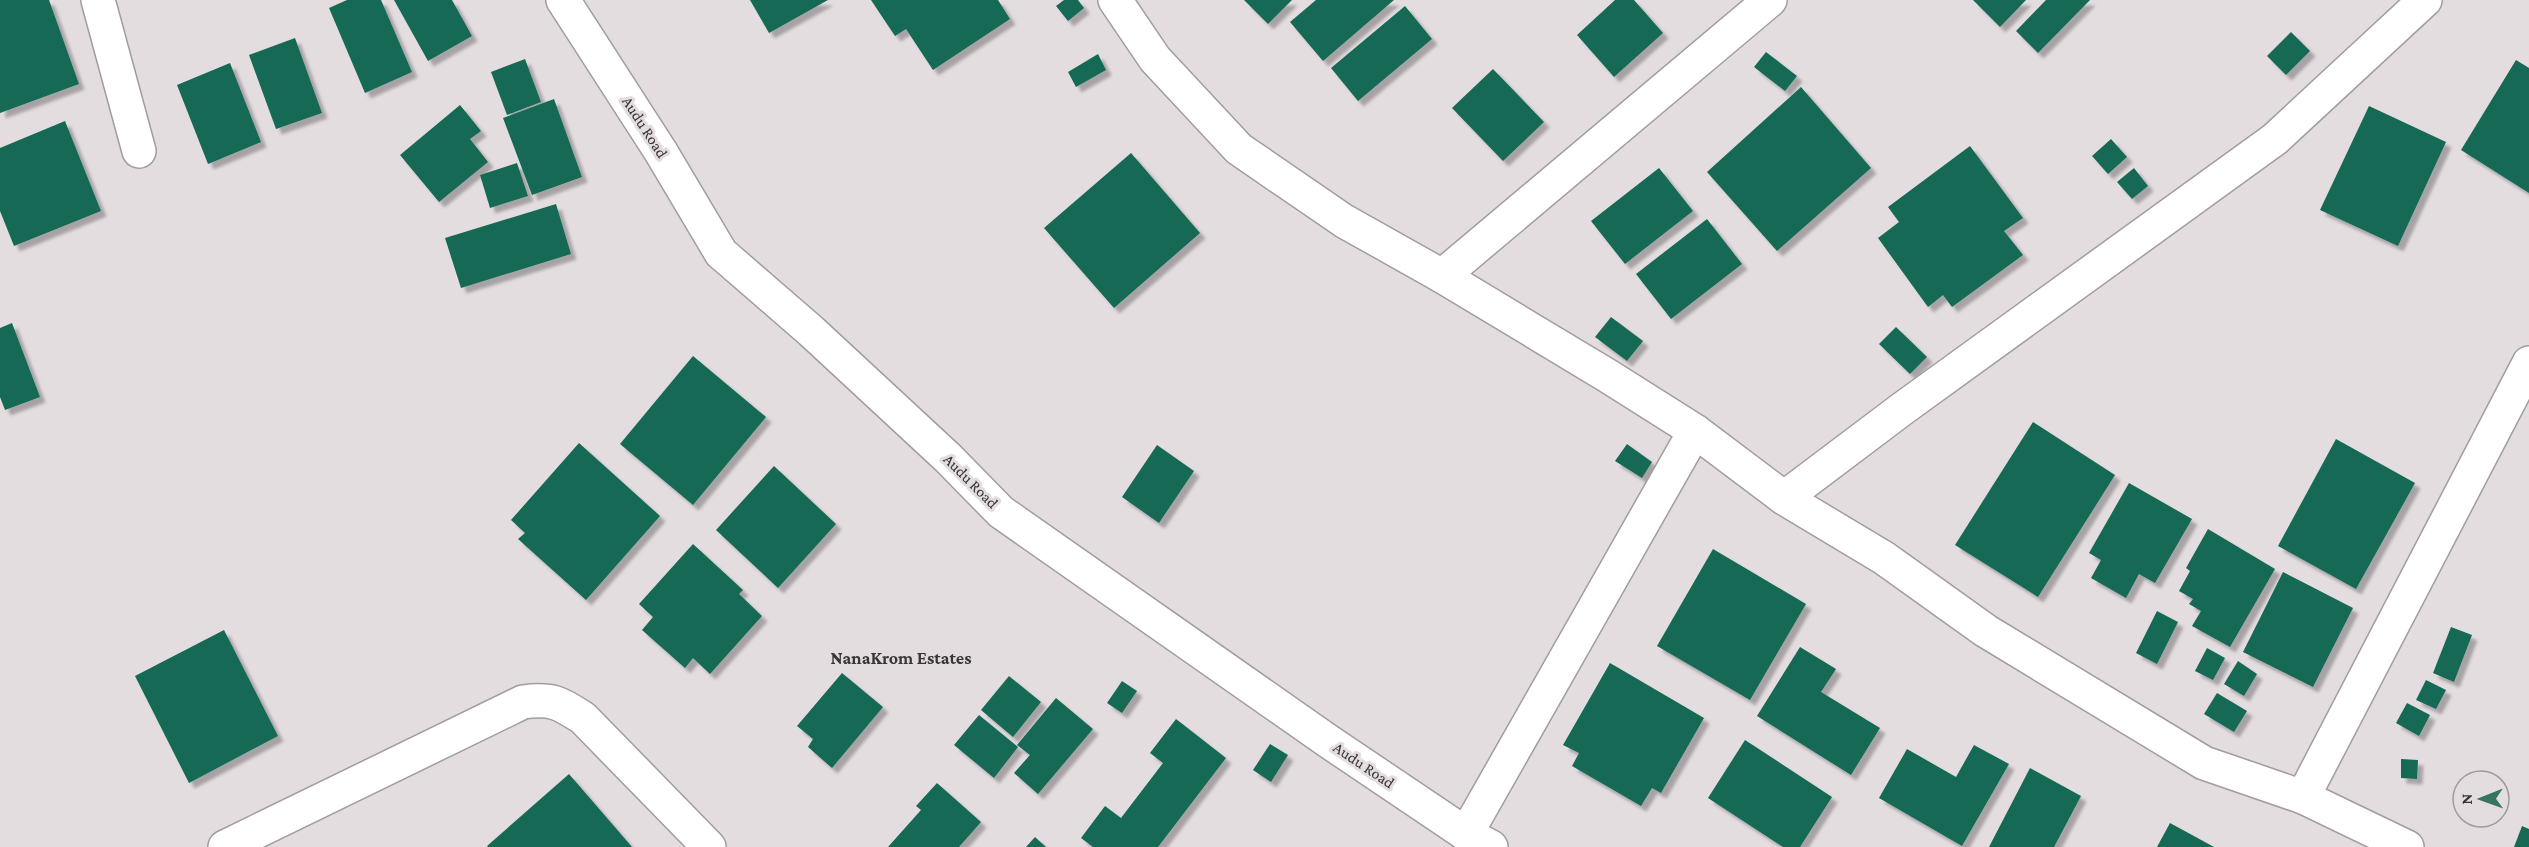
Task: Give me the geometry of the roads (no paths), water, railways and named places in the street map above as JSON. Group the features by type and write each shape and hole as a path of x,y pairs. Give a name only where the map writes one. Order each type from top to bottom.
{"street":[{"path":"98,0 139,151"},
{"name":"Audu Road","path":"563,0 661,152 721,253 820,339 948,458 1001,512 1328,741 1479,840"},
{"path":"1115,0 1155,59 1239,149 1344,221 1442,276 1695,431 1784,498 1884,558 1986,631 2204,764 2303,797 2407,847"},
{"path":"1442,276 1770,0"},
{"path":"1784,498 1902,409 2275,139 2425,0"},
{"path":"2303,797 2529,363"},
{"path":"1479,840 1695,431"},
{"path":"225,847 523,702 543,699 559,703 583,718 709,847"}],"district":[{"name":"NanaKrom Estates","path":"901,658"}]}
